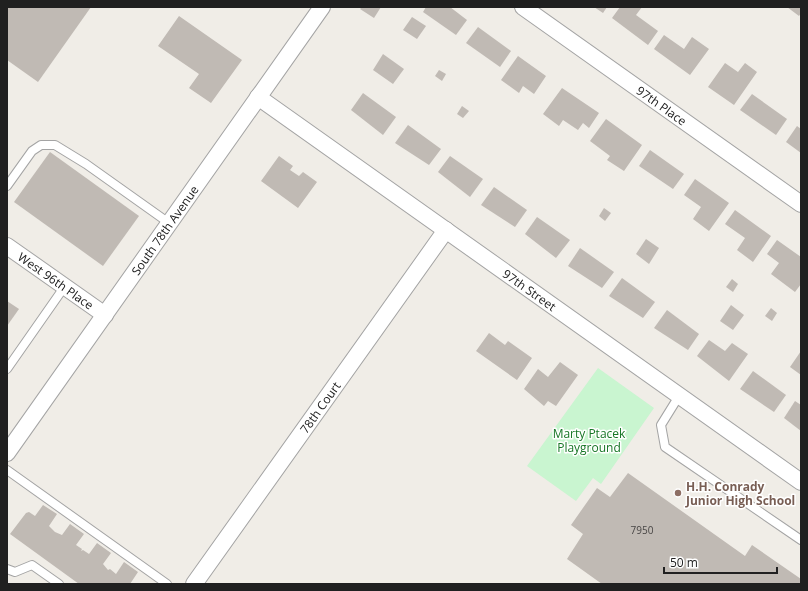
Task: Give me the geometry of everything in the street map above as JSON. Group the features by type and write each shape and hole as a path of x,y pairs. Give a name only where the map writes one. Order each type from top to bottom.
{"street":[{"name":"South 78th Avenue","path":"7,453 322,7"},
{"name":"97th Place","path":"523,7 801,204"},
{"name":"97th Street","path":"258,97 801,482"},
{"name":"78th Court","path":"194,584 446,230"},
{"name":"West 96th Place","path":"7,246 105,315"}],"lane":[{"path":"7,186 32,151 42,145 55,145 86,164 169,223"},
{"path":"7,369 65,286"},
{"path":"679,396 661,425 665,447 801,540"},
{"path":"7,470 167,584"},
{"path":"7,569 15,572 32,565 59,584"}],"green space":[{"name":"Marty Ptacek Playground","path":"598,368 654,408 601,484 593,478 576,501 527,466"}],"building":[{"path":"7,7 91,7 38,82 7,60"},
{"path":"362,7 381,7 374,18 360,9"},
{"path":"426,7 450,7 467,20 456,35 423,12"},
{"path":"594,7 607,7 603,13"},
{"path":"620,7 642,7 636,15 658,31 648,45 612,18"},
{"path":"787,7 801,7 801,13 799,16"},
{"path":"179,16 242,60 211,103 189,88 199,74 158,46"},
{"path":"412,17 426,26 417,39 403,30"},
{"path":"478,27 511,51 500,67 466,43"},
{"path":"664,35 684,49 692,37 709,49 690,75 654,49"},
{"path":"383,54 404,69 393,84 373,70"},
{"path":"518,56 546,76 534,94 523,86 519,93 501,80"},
{"path":"725,63 738,72 745,63 757,72 734,105 708,87"},
{"path":"439,70 446,74 442,81 435,76"},
{"path":"562,88 599,113 589,128 583,123 578,130 563,120 559,126 543,114"},
{"path":"363,93 396,117 383,135 351,110"},
{"path":"752,94 787,119 776,135 740,110"},
{"path":"462,106 469,111 463,118 457,114"},
{"path":"606,119 642,145 624,171 607,160 610,156 590,141"},
{"path":"408,125 441,149 429,165 395,143"},
{"path":"797,126 801,129 801,153 786,142"},
{"path":"650,150 684,174 673,189 639,166"},
{"path":"50,152 139,216 103,266 14,202"},
{"path":"279,156 293,166 290,170 299,176 303,172 317,182 298,208 261,181"},
{"path":"450,156 483,179 470,197 438,172"},
{"path":"695,179 729,203 709,231 693,219 701,207 684,195"},
{"path":"494,187 527,210 515,227 481,205"},
{"path":"604,208 611,213 605,221 599,216"},
{"path":"735,210 771,236 753,262 737,250 745,238 725,224"},
{"path":"537,217 570,240 556,258 525,234"},
{"path":"646,239 659,248 649,264 636,254"},
{"path":"777,240 801,257 801,284 795,292 771,274 779,263 767,254"},
{"path":"580,248 614,272 602,288 568,266"},
{"path":"622,278 655,302 643,318 609,296"},
{"path":"732,279 738,284 733,292 726,287"},
{"path":"7,301 19,309 7,326"},
{"path":"731,305 744,315 733,330 720,321"},
{"path":"771,308 777,313 772,321 765,316"},
{"path":"667,310 699,334 688,350 654,328"},
{"path":"489,333 505,345 508,341 532,358 517,380 476,351"},
{"path":"709,340 725,351 732,343 748,354 729,381 697,356"},
{"path":"801,351 801,375 790,367"},
{"path":"560,362 578,375 556,406 548,401 544,406 524,389 538,369 548,377"},
{"path":"753,371 786,395 774,412 740,389"},
{"path":"795,401 801,405 801,431 784,418"},
{"path":"628,473 745,556 752,545 801,579 801,584 602,584 567,559 583,534 571,525 597,488 610,497"},
{"path":"43,505 57,514 49,526 55,532 62,535 70,524 84,534 76,545 82,549 81,551 83,550 89,554 97,543 111,553 103,564 108,570 110,569 116,574 124,562 138,572 130,584 79,584 10,534 26,513 29,512 35,516"}],"place":[{"name":"H.H. Conrady Junior High School","path":"678,493"}]}
